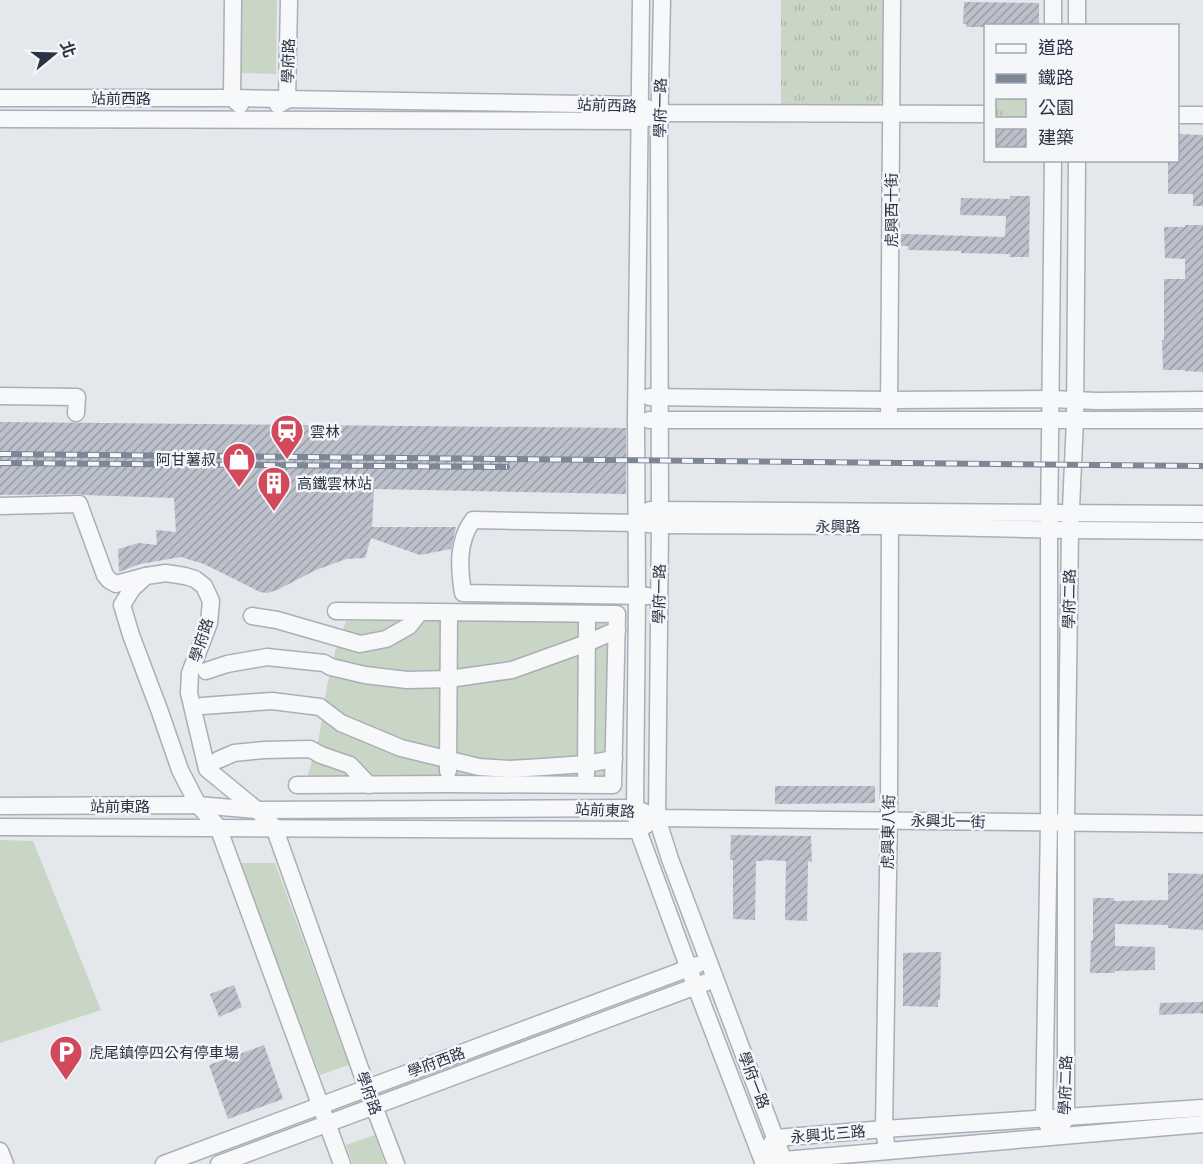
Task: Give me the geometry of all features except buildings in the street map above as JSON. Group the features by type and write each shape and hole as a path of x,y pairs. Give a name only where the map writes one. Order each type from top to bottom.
{"street":[{"path":"233,0 232,98 258,119"},
{"name":"學府路","path":"258,119 287,100 288,0"},
{"name":"學府一路","path":"641,0 634,808 638,830 762,1160"},
{"name":"學府一路","path":"662,0 659,113 660,517 657,818 670,859 785,1162"},
{"name":"虎興西十街","path":"889,420 892,0"},
{"path":"1053,0 1053,24"},
{"path":"1077,0 1077,24"},
{"name":"站前西路","path":"0,98 232,98 640,113"},
{"path":"659,113 984,114"},
{"name":"站前西路","path":"0,118 258,119 659,113"},
{"path":"1179,115 1203,115"},
{"name":"學府二路","path":"1053,162 1049,521 1049,822 1044,1119 1055,1136 1066,1118 1066,822 1075,420 1077,162"},
{"path":"0,396 77,397 76,413"},
{"path":"637,397 1203,400"},
{"path":"636,420 1203,420"},
{"path":"0,506 79,504 105,575 109,580 116,584 146,576"},
{"name":"永興路","path":"1071,522 1203,514"},
{"name":"永興路","path":"637,596 463,593 460,570 461,549 466,529 472,520 637,516 1049,521 1203,531"},
{"name":"虎興東八街","path":"886,1151 884,1129 889,820 890,519"},
{"name":"學府路","path":"146,576 166,573 195,579 204,586 212,601 208,623 190,673 189,693 207,769 274,827 396,1164"},
{"path":"146,576 132,589 122,605 131,636 180,770 198,806 218,827 342,1164"},
{"path":"637,596 659,597"},
{"path":"297,785 613,785 617,615 336,610"},
{"path":"252,616 278,620 360,644 386,639 409,626 420,612"},
{"path":"448,784 449,613"},
{"path":"586,785 587,614"},
{"path":"206,671 227,664 267,657 324,663 331,667 365,675 406,680 448,679 512,670 617,630"},
{"path":"202,706 272,701 320,706 341,723 401,748 479,767 510,769 586,764 614,759"},
{"path":"218,760 234,753 310,749 350,765 369,785"},
{"name":"站前東路","path":"0,806 198,806 257,810 634,808 657,818"},
{"name":"永興北一街","path":"657,818 1203,824"},
{"name":"站前東路","path":"0,827 638,830 657,818"},
{"name":"學府西路","path":"164,1164 709,960"},
{"name":"學府西路","path":"219,1164 716,978"},
{"name":"永興北三路","path":"1203,1108 776,1138 762,1160 785,1162 886,1151 1203,1124"},
{"path":"0,1152 5,1164"}],"green space":[{"path":"241,0 277,0 276,74 241,73"},
{"path":"781,0 886,0 884,97 879,105 781,105"},
{"path":"346,621 607,621 607,777 307,778 319,737 335,652"},
{"path":"0,840 33,841 101,1010 0,1043"},
{"path":"239,863 275,863 349,1065 320,1075"},
{"path":"375,1135 385,1164 353,1164 346,1145"}],"railway":[{"path":"0,454 1203,466"},
{"path":"0,463 507,467"}],"place":[{"name":"雲林","path":"287,460"},
{"name":"阿甘薯叔","path":"239,488"},
{"name":"高鐵雲林站","path":"274,512"},
{"name":"虎尾鎮停四公有停車場","path":"66,1081"}]}
